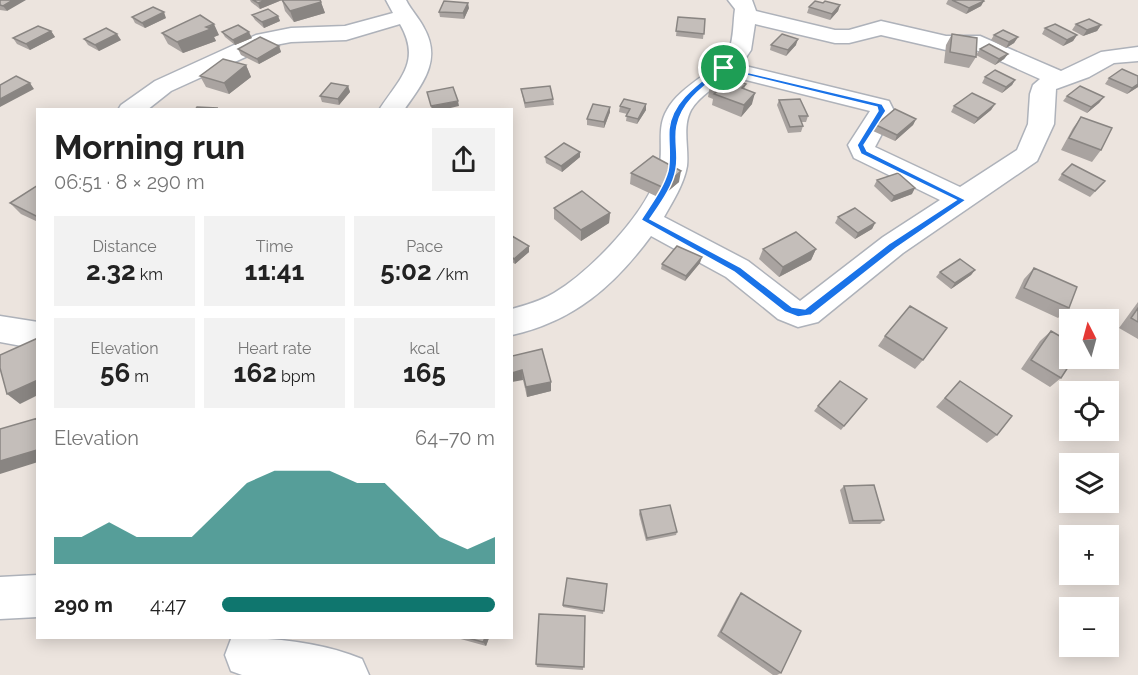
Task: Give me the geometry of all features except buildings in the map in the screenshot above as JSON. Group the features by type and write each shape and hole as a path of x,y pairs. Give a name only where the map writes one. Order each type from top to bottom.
{"street":[{"path":"513,322 547,312 576,296 631,242 663,193 672,169 673,127 677,114 684,102 724,68 740,50 742,7 834,36 854,36 871,28 880,28 946,43 980,43 1059,79"},
{"path":"133,108 163,86 264,40 291,35 346,33 401,8 422,46 423,61 417,74 392,108"},
{"path":"645,220 737,269 789,310 798,314 807,313 893,245 1028,155 1043,118 1042,89 1045,85 1082,72 1109,57 1138,54"},
{"path":"724,68 880,106 882,111 861,145 863,152 962,200"},
{"path":"0,329 36,336"},
{"path":"0,598 36,596"},
{"path":"246,656 346,675"}],"route":[{"path":"724,68 875,103 882,111 861,145 863,152 962,200 893,245 807,313 798,314 789,310 737,269 645,220 663,193 672,169 673,127 677,114 684,102 698,88 724,68"}]}
